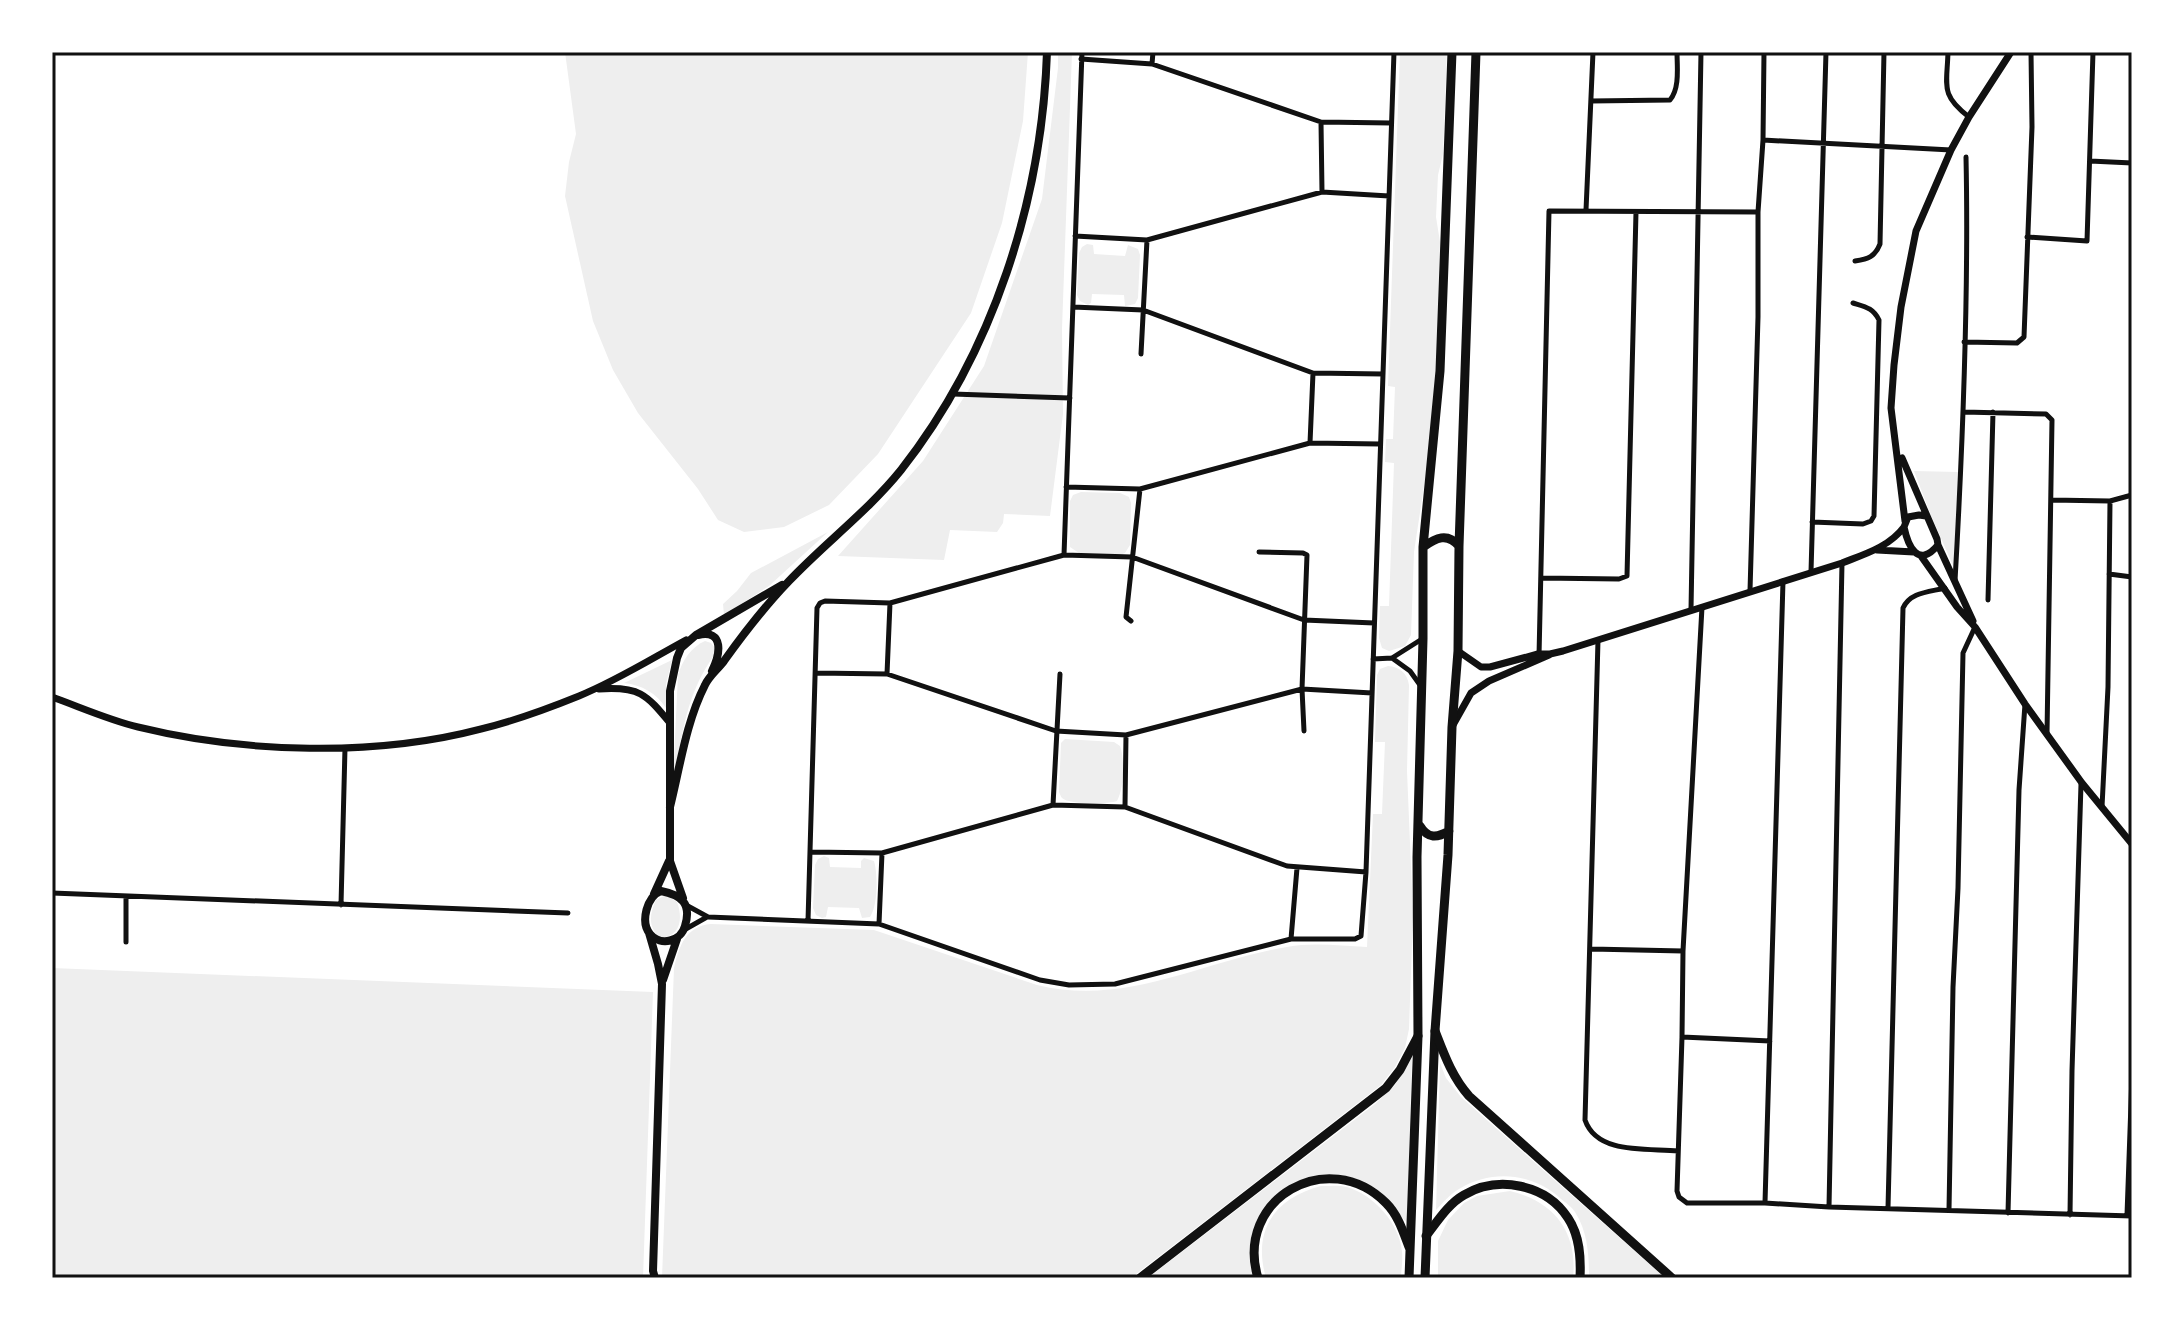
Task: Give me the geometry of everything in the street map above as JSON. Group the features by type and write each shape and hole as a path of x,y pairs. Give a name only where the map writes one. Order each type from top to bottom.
{"main road":[{"path":"706,682 790,580 861,513 900,470 953,394 982,332 1014,249 1040,138 1047,52"},
{"path":"1409,1278 1418,1036 1423,547 1440,371 1452,52"},
{"path":"1425,1278 1435,1031 1458,651 1476,52"},
{"path":"1423,547 1434,539 1446,537 1459,546"},
{"path":"662,984 686,922 683,901 670,861 670,691 677,658 681,648 696,635 790,580"},
{"path":"670,807 694,713 715,665 719,647 715,637 706,633 696,635"},
{"path":"1419,823 1425,834 1432,837 1440,837 1449,831"},
{"path":"653,1276 662,984 646,922 647,910 670,861"},
{"path":"654,894 661,891 677,894 683,901"},
{"path":"649,933 658,940 677,939"},
{"path":"1435,1031 1454,1076 1469,1096 1672,1278"},
{"path":"1140,1278 1386,1088 1400,1070 1418,1036"},
{"path":"1258,1278 1254,1266 1255,1243 1267,1209 1281,1195 1300,1184 1320,1178 1347,1179 1369,1188 1388,1204 1399,1221 1409,1247"},
{"path":"1426,1236 1460,1197 1475,1190 1510,1183 1526,1187 1545,1196 1567,1216 1581,1255 1580,1278"}],"street":[{"path":"1152,64 1153,52"},
{"path":"683,901 708,917 879,924 1040,980 1069,985 1115,984 1291,939 1355,939 1361,936 1366,872 1394,52"},
{"path":"1586,210 1593,52"},
{"path":"1591,101 1670,100 1676,88 1677,52"},
{"path":"1691,610 1701,52"},
{"path":"1750,591 1764,52"},
{"path":"1811,572 1826,52"},
{"path":"1855,261 1873,256 1880,244 1884,52"},
{"path":"1948,52 1947,89 1950,101 1969,117"},
{"path":"2011,52 1951,150 1916,231 1901,307 1891,408 1898,448 1904,524 1909,546 1975,627 2047,735 2132,844"},
{"path":"1964,342 2017,343 2024,337 2032,127 2031,52"},
{"path":"2027,237 2087,241 2093,52"},
{"path":"1064,555 1082,56 1152,64 1321,122 1391,123"},
{"path":"1321,122 1322,192"},
{"path":"1763,140 1951,150"},
{"path":"1955,582 1964,412 1968,235 1966,157"},
{"path":"2090,161 2132,163"},
{"path":"1075,236 1147,240 1322,192 1389,196"},
{"path":"1539,658 1549,211 1758,212"},
{"path":"1541,578 1619,579 1627,576 1636,212"},
{"path":"1141,354 1147,240"},
{"path":"1812,522 1863,524 1874,516 1879,320 1869,307 1853,303"},
{"path":"1073,307 1143,310 1313,373 1383,374"},
{"path":"1310,443 1313,373"},
{"path":"953,394 1070,398"},
{"path":"1964,412 2051,416 2047,735"},
{"path":"1988,600 1993,412"},
{"path":"1066,487 1140,489 1310,443 1380,444"},
{"path":"1898,448 1975,627 1963,653 1949,1210"},
{"path":"1131,621 1126,617 1140,489"},
{"path":"2051,500 2110,501 2132,495"},
{"path":"2102,808 2108,687 2110,501"},
{"path":"1452,727 1471,693 1489,681 1539,658 1842,563 1893,539 1913,515 1926,516"},
{"path":"1875,550 1930,554 1938,545"},
{"path":"1259,552 1307,555 1302,689 1304,731"},
{"path":"808,921 818,604 825,601 890,603 1064,555 1132,557 1304,620 1374,623"},
{"path":"1829,1207 1842,563"},
{"path":"2109,574 2132,577"},
{"path":"1765,1203 1783,581"},
{"path":"1888,1208 1903,608 1908,599 1915,595 1945,588"},
{"path":"887,674 890,603"},
{"path":"1702,607 1683,951 1677,1191 1683,1201 2130,1216 2132,1075"},
{"path":"52,697 136,727 231,744 345,748 412,742 479,730 552,706 593,689 696,635"},
{"path":"1373,659 1392,658 1423,639"},
{"path":"1598,640 1587,1124 1599,1140 1613,1146 1678,1151"},
{"path":"1458,651 1481,667 1539,658"},
{"path":"1392,658 1410,671 1421,686"},
{"path":"817,673 887,674 1056,731 1126,735 1302,689 1372,693"},
{"path":"1053,805 1060,674"},
{"path":"593,689 621,687 641,692 670,723"},
{"path":"2008,1213 2019,790 2025,704"},
{"path":"1125,807 1126,735"},
{"path":"341,905 345,748"},
{"path":"2070,1215 2082,783"},
{"path":"811,852 882,853 1053,805 1125,807 1287,866 1366,872"},
{"path":"879,924 882,853"},
{"path":"1291,939 1297,868"},
{"path":"52,893 568,913"},
{"path":"126,896 126,942"},
{"path":"684,930 708,917"},
{"path":"1591,949 1683,951"},
{"path":"1682,1037 1770,1041"}],"shaded area":[{"path":"565,52 1028,52 1023,121 1002,223 971,313 878,454 829,505 784,527 744,532 718,520 698,489 638,413 613,370 593,321 565,196 576,134"},
{"path":"1058,52 1072,52 1062,329 1063,414 1050,516 1004,514 997,532 950,530 944,560 838,556 923,461 984,366 1042,199"},
{"path":"1400,52 1447,52 1443,154 1438,175 1436,217 1440,242 1435,388 1414,552 1411,635 1405,646 1389,651 1382,648 1379,638 1380,606 1389,606 1394,463 1385,462 1386,439 1393,439 1395,387 1388,386"},
{"path":"1087,244 1093,245 1094,254 1125,256 1128,245 1138,249 1138,298 1135,304 1125,306 1124,295 1092,294 1088,305 1080,301 1077,295 1079,253"},
{"path":"1914,471 1958,472 1954,568 1930,513"},
{"path":"1081,492 1120,493 1129,497 1130,545 1125,553 1079,553 1070,547 1070,501 1073,495"},
{"path":"828,532 769,586 724,615 723,604 751,573"},
{"path":"705,641 715,648 715,654 691,699 673,779 678,675 688,655"},
{"path":"672,660 666,684 666,708 648,691 624,683"},
{"path":"1388,666 1402,671 1409,685 1407,771 1413,915 1409,1029 1405,1048 1381,1085 1131,1278 662,1278 674,968 681,945 690,933 711,924 874,930 1037,985 1070,990 1102,990 1164,980 1256,954 1297,946 1367,947 1373,814 1382,814 1385,742 1375,742 1377,675 1380,669"},
{"path":"1065,739 1114,742 1120,746 1123,774 1117,801 1080,803 1062,798 1059,792 1061,743"},
{"path":"824,856 829,858 830,867 861,868 864,858 874,861 875,905 870,917 862,918 859,908 828,907 826,917 816,915 813,908 815,865"},
{"path":"666,895 677,902 680,920 673,934 661,938 652,926 651,916 656,900"},
{"path":"52,968 653,992 643,1278 52,1278"},
{"path":"1412,1058 1407,1223 1385,1197 1368,1184 1352,1177 1318,1176 1286,1188 1262,1212 1251,1241 1253,1278 1148,1278 1375,1104 1395,1085"},
{"path":"1440,1063 1446,1078 1461,1097 1665,1278 1589,1278 1585,1236 1575,1212 1550,1190 1525,1179 1485,1178 1459,1189 1436,1210"},
{"path":"1321,1186 1344,1186 1357,1191 1384,1212 1400,1241 1401,1278 1266,1278 1262,1245 1271,1218 1291,1199"},
{"path":"1510,1191 1539,1202 1560,1221 1571,1246 1573,1278 1438,1278 1438,1241 1448,1220 1464,1203 1477,1196"}]}
